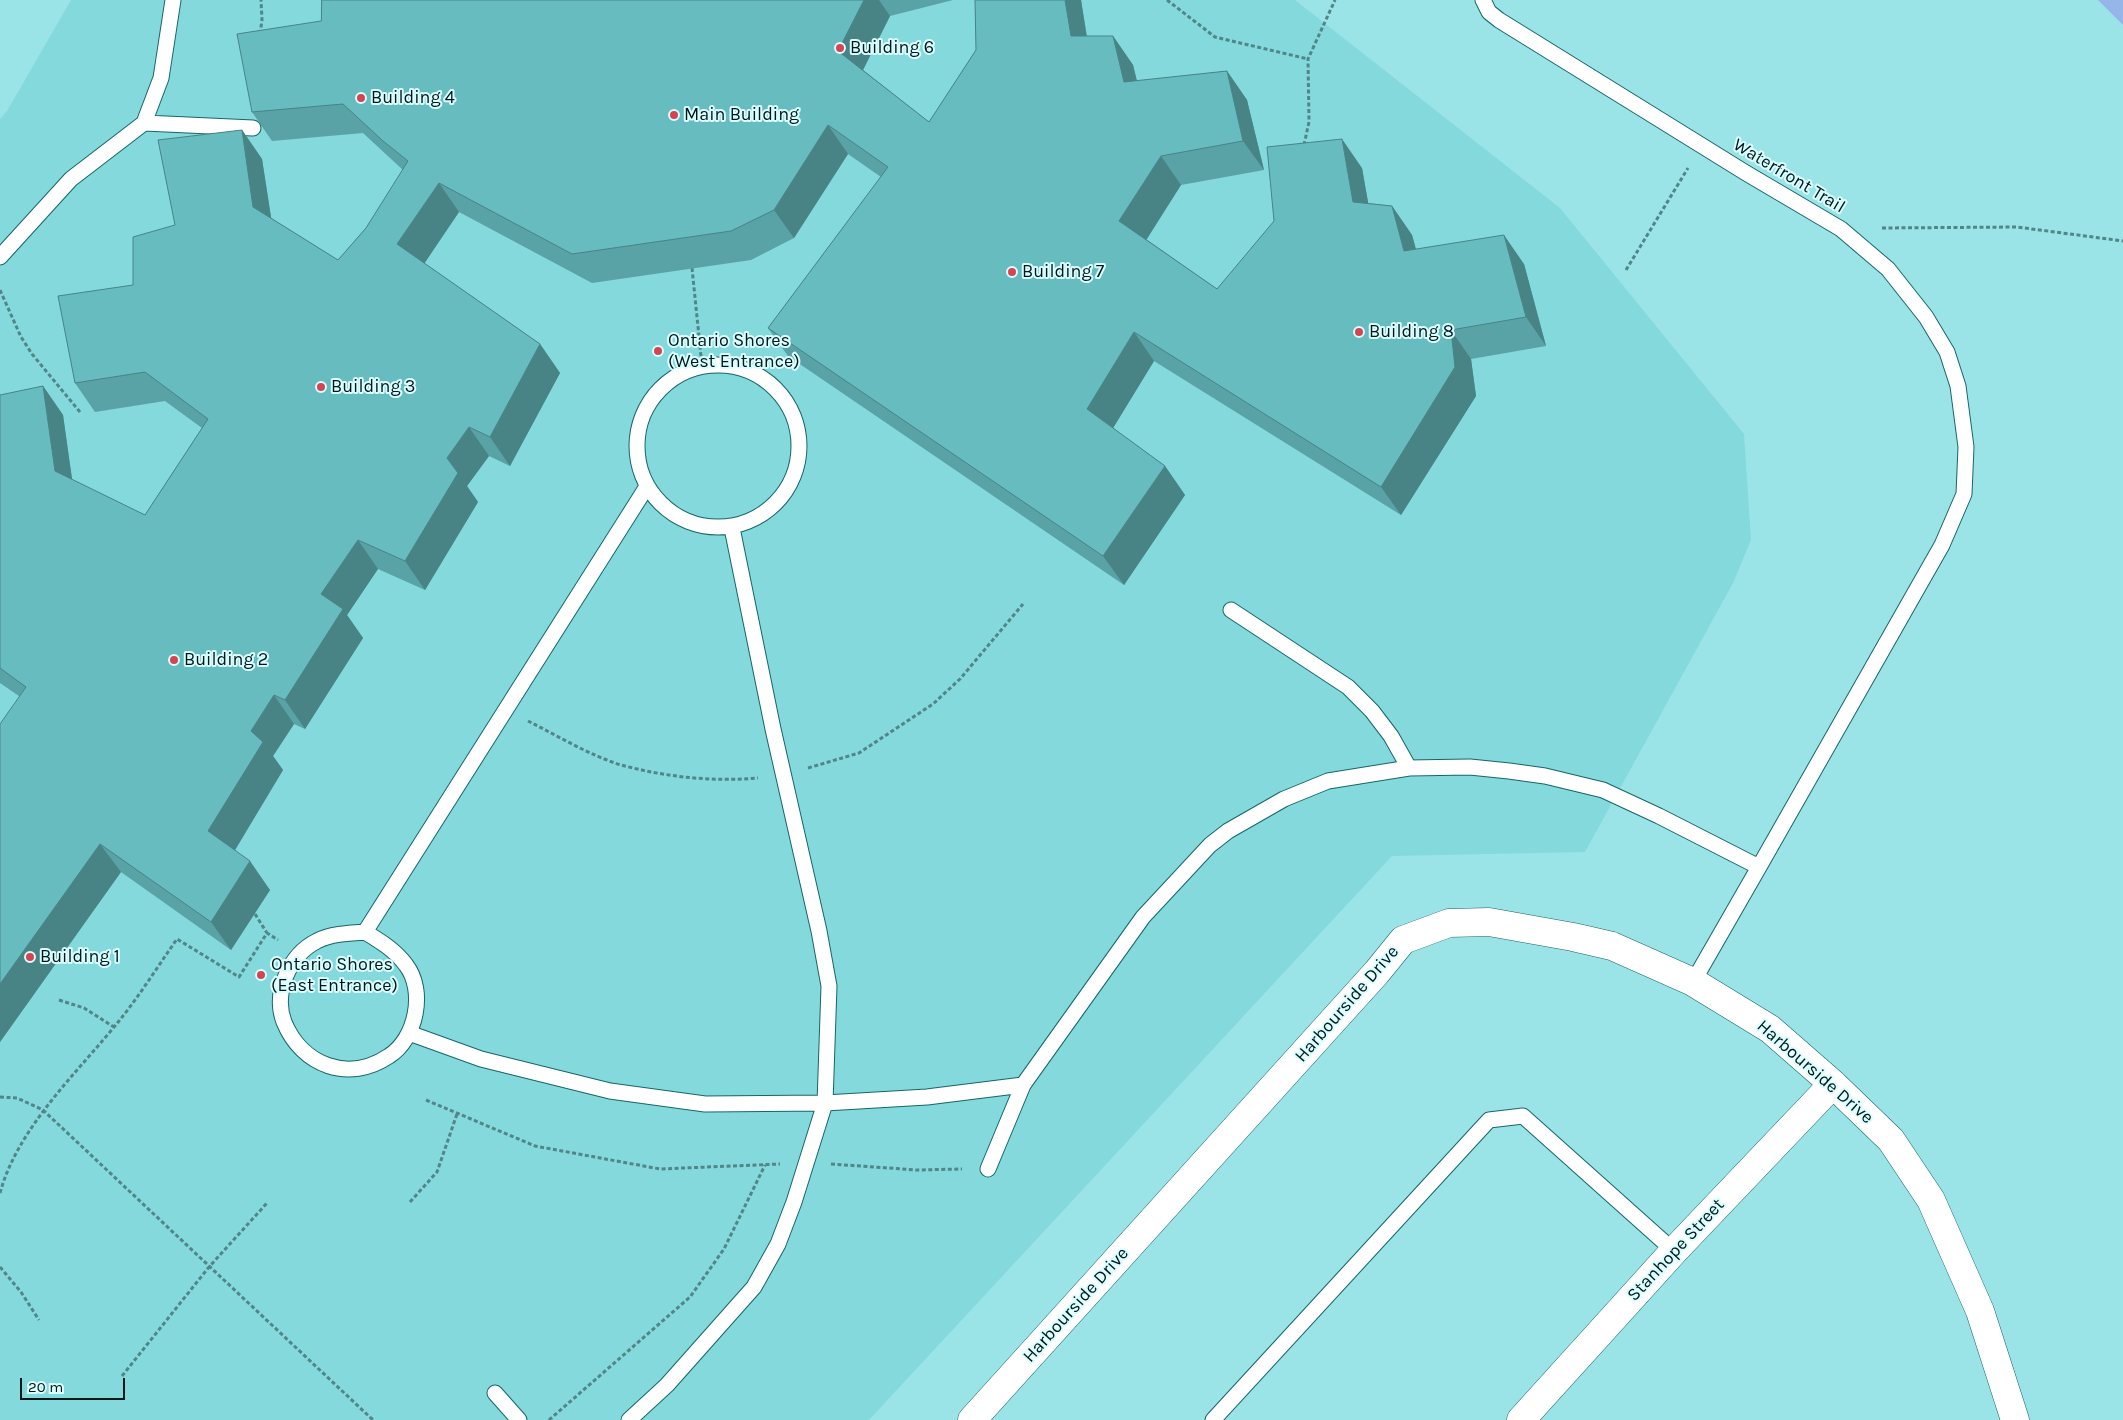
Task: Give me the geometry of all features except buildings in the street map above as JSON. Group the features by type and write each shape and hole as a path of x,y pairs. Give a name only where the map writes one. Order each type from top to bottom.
{"street":[{"name":"Harbourside Drive","path":"972,1420 1377,972 1403,940 1449,923 1489,922 1612,946 1693,982 1770,1029 1833,1084 1891,1140 1931,1200 1980,1311 2015,1420"},
{"name":"Stanhope Street","path":"1521,1420 1674,1251 1833,1084"}],"lane":[{"path":"0,257 71,179 144,123 161,78 173,0"},
{"name":"Waterfront Trail","path":"1483,0 1489,12 1499,20 1701,145 1841,228"},
{"path":"144,123 252,128"},
{"path":"1693,982 1942,545 1964,494 1966,447 1958,386 1947,352 1926,317 1888,269 1841,228"},
{"path":"730,365 758,374 775,388 792,411 800,436 798,465 790,486 772,508 748,523 732,528 712,528 684,521 660,505 646,488 637,460 637,431 641,415 657,391 679,374 702,366 730,365"},
{"path":"365,932 646,488"},
{"path":"629,1420 667,1386 754,1287 778,1244 806,1163 824,1102 829,986 819,931 773,730 732,528"},
{"path":"1231,610 1348,687 1372,712 1391,736 1409,768"},
{"path":"988,1169 1023,1085 1143,917 1210,845 1234,827 1276,803 1319,785 1409,768 1470,767 1509,770 1545,776 1603,790 1660,816 1759,867"},
{"path":"365,932 385,943 407,966 416,987 416,1011 409,1034 391,1056 370,1066 358,1069 334,1068 312,1059 291,1038 282,1016 281,992 288,969 298,956 317,941 365,932"},
{"path":"409,1034 481,1059 610,1091 705,1104 824,1102 927,1097 1023,1085"},
{"path":"1213,1420 1489,1120 1523,1116 1674,1251"},
{"path":"495,1393 518,1420"}],"path":[{"path":"259,37 262,20 260,0"},
{"path":"1166,0 1215,37 1308,59"},
{"path":"1303,147 1309,122 1308,59 1335,0"},
{"path":"1626,270 1701,145"},
{"name":"Waterfront Trail","path":"1841,228 2017,227 2123,241"},
{"path":"692,268 702,366"},
{"path":"0,290 24,342 80,412"},
{"path":"255,914 267,933 298,956"},
{"path":"0,1193 5,1174 43,1110 114,1027 177,939 238,977 267,933"},
{"path":"59,1000 84,1008 114,1027"},
{"path":"0,1098 17,1098 43,1110 374,1420"},
{"path":"426,1100 535,1146 660,1169 806,1163 917,1170 988,1169"},
{"path":"410,1202 437,1172 457,1114"},
{"path":"549,1420 690,1297 724,1249 765,1165"},
{"path":"122,1376 209,1267 266,1203"},
{"path":"0,1266 21,1292 39,1320"}],"shaded area":[{"path":"71,0 1295,0 1560,208 1744,434 1751,540 1733,583 1585,852 1392,856 869,1420 0,1420 0,119 7,111"},
{"path":"2098,0 2123,0 2123,25"}],"place":[{"name":"Building 6","path":"840,48"},
{"name":"Building 4","path":"361,98"},
{"name":"Main Building","path":"674,115"},
{"name":"Building 7","path":"1012,272"},
{"name":"Building 8","path":"1359,332"},
{"name":"Ontario Shores (West Entrance)","path":"658,351"},
{"name":"Building 3","path":"321,387"},
{"name":"Building 2","path":"174,660"},
{"name":"Building 1","path":"30,957"},
{"name":"Ontario Shores (East Entrance)","path":"261,975"}]}
